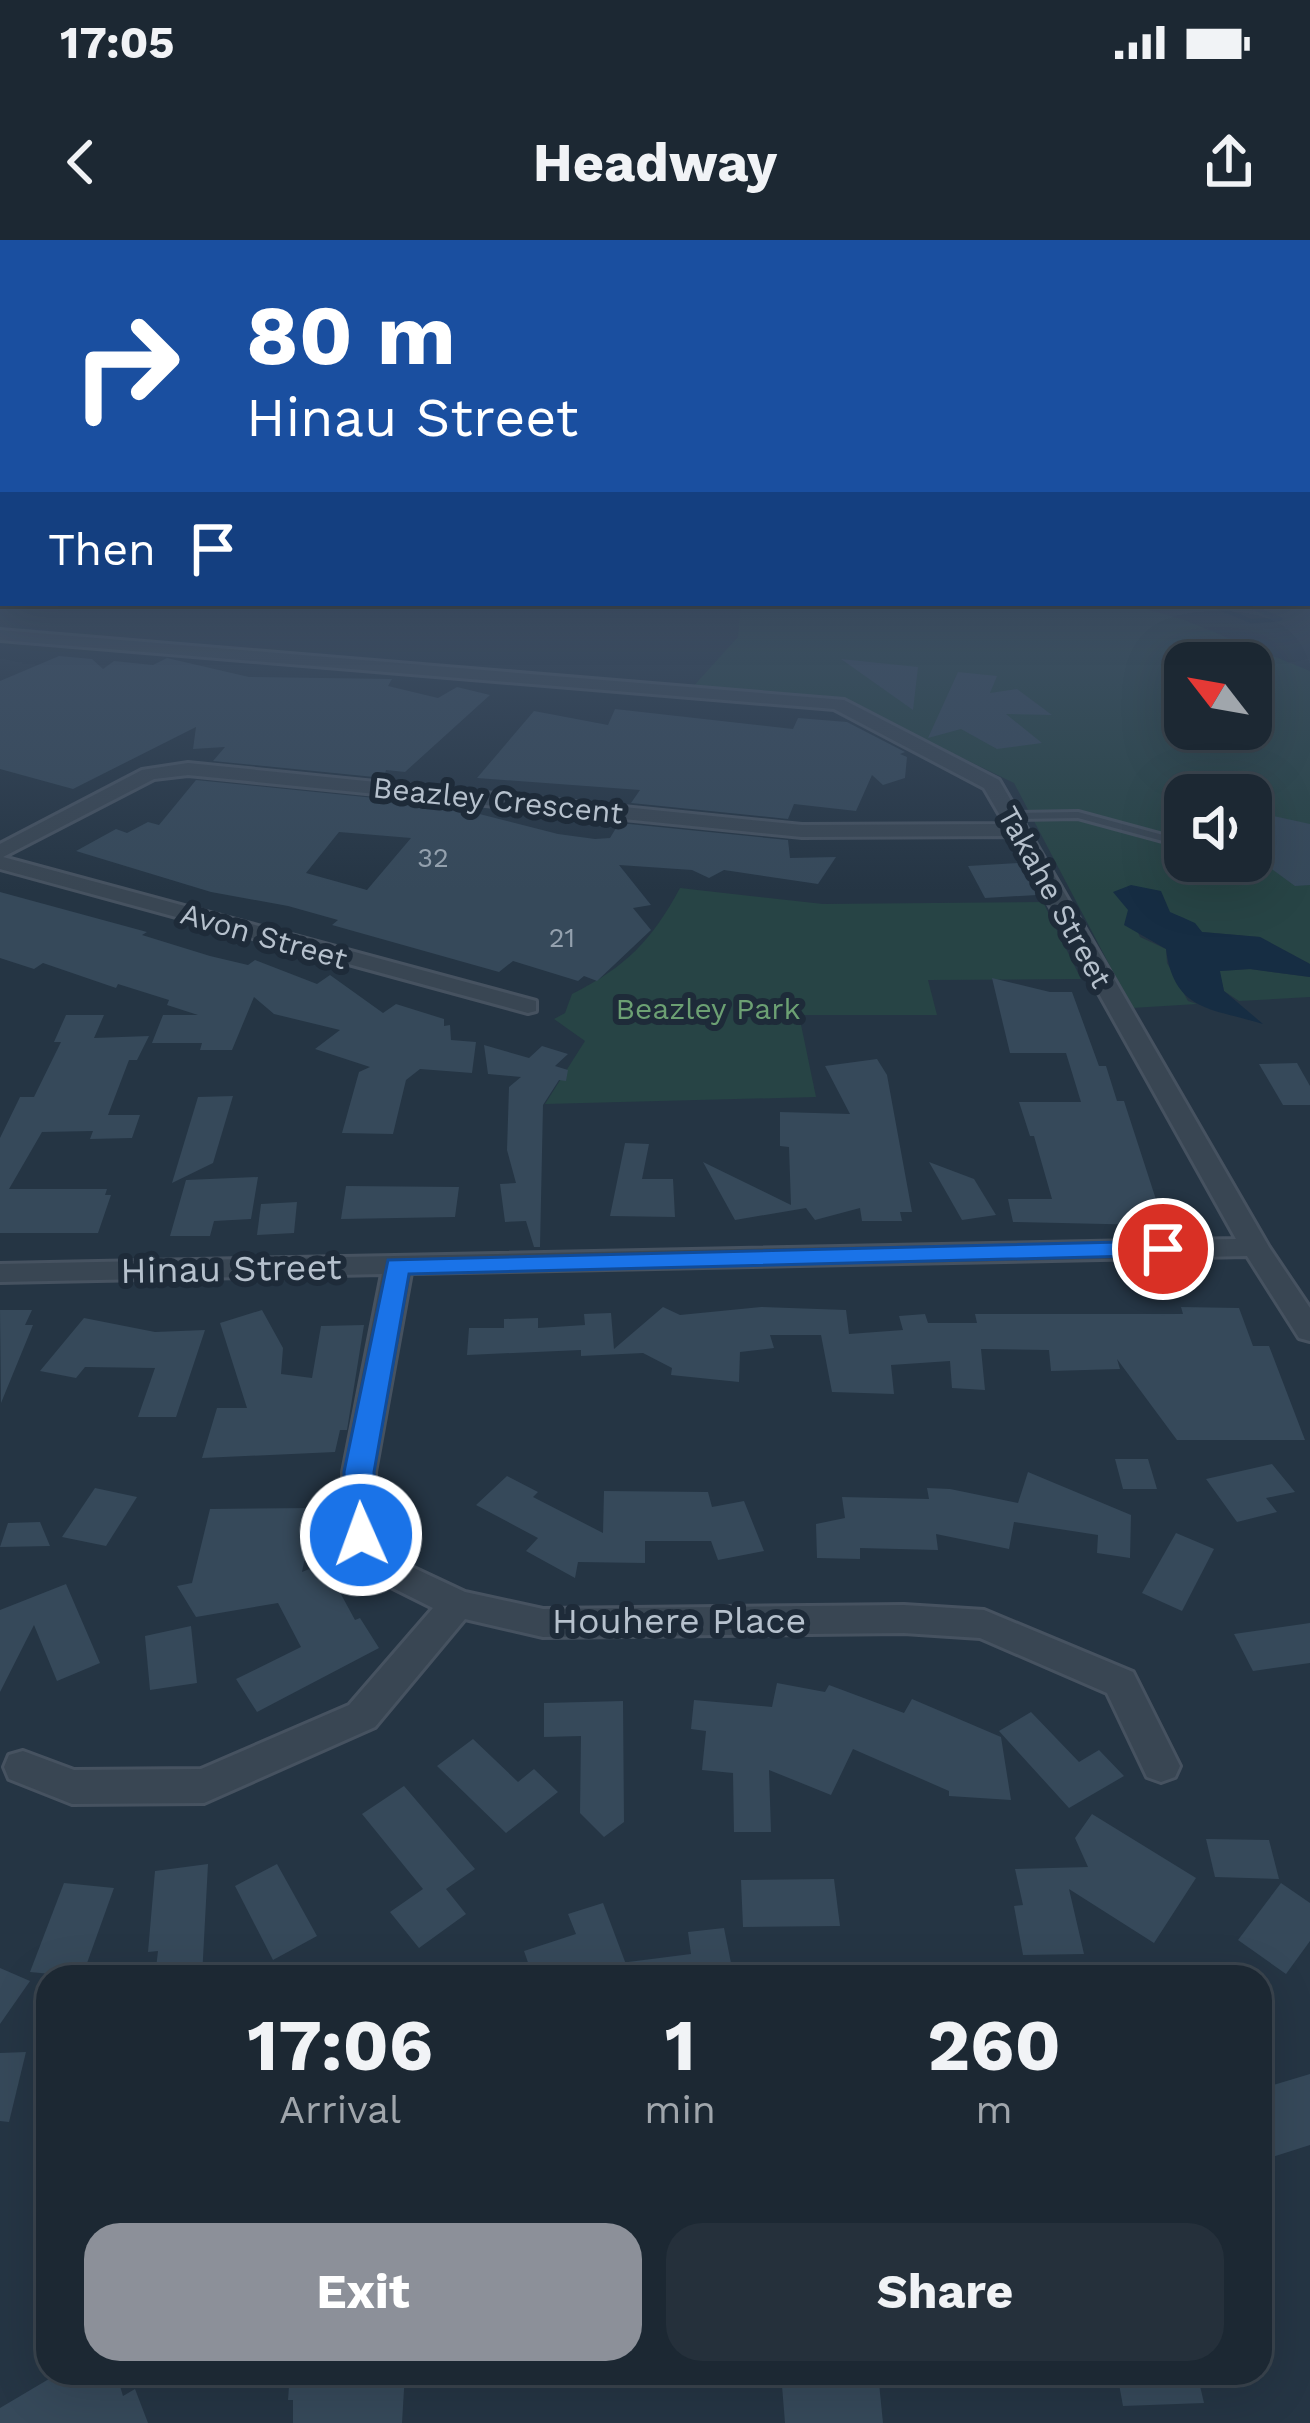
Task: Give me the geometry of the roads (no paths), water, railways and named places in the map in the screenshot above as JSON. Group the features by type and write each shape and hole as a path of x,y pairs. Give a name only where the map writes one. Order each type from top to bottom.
{"street":[{"name":"Takahe Street","path":"628,687 838,704 992,784 1255,1247 1310,1331"},
{"name":"Beazley Crescent","path":"0,851 149,774 188,769 802,831 1012,823"},
{"name":"Avon Street","path":"0,863 528,1006"},
{"name":"Hinau Street","path":"0,1273 1255,1247"},
{"name":"Houhere Place","path":"398,1266 359,1472 361,1535 387,1570 457,1604 543,1624 904,1619 984,1624 1120,1683 1161,1766"},
{"path":"23,1767 72,1787 204,1786 362,1716 457,1604"}],"lane":[{"path":"1012,823 1078,815 1164,838"}],"water":[{"path":"1131,885 1161,891 1170,912 1195,923 1202,932 1260,937 1310,964 1310,977 1250,969 1220,971 1224,991 1263,1024 1198,1004 1177,985 1166,949 1124,925 1128,910 1113,892"}],"park label":[{"name":"Beazley Park","path":"708,1008"}]}
